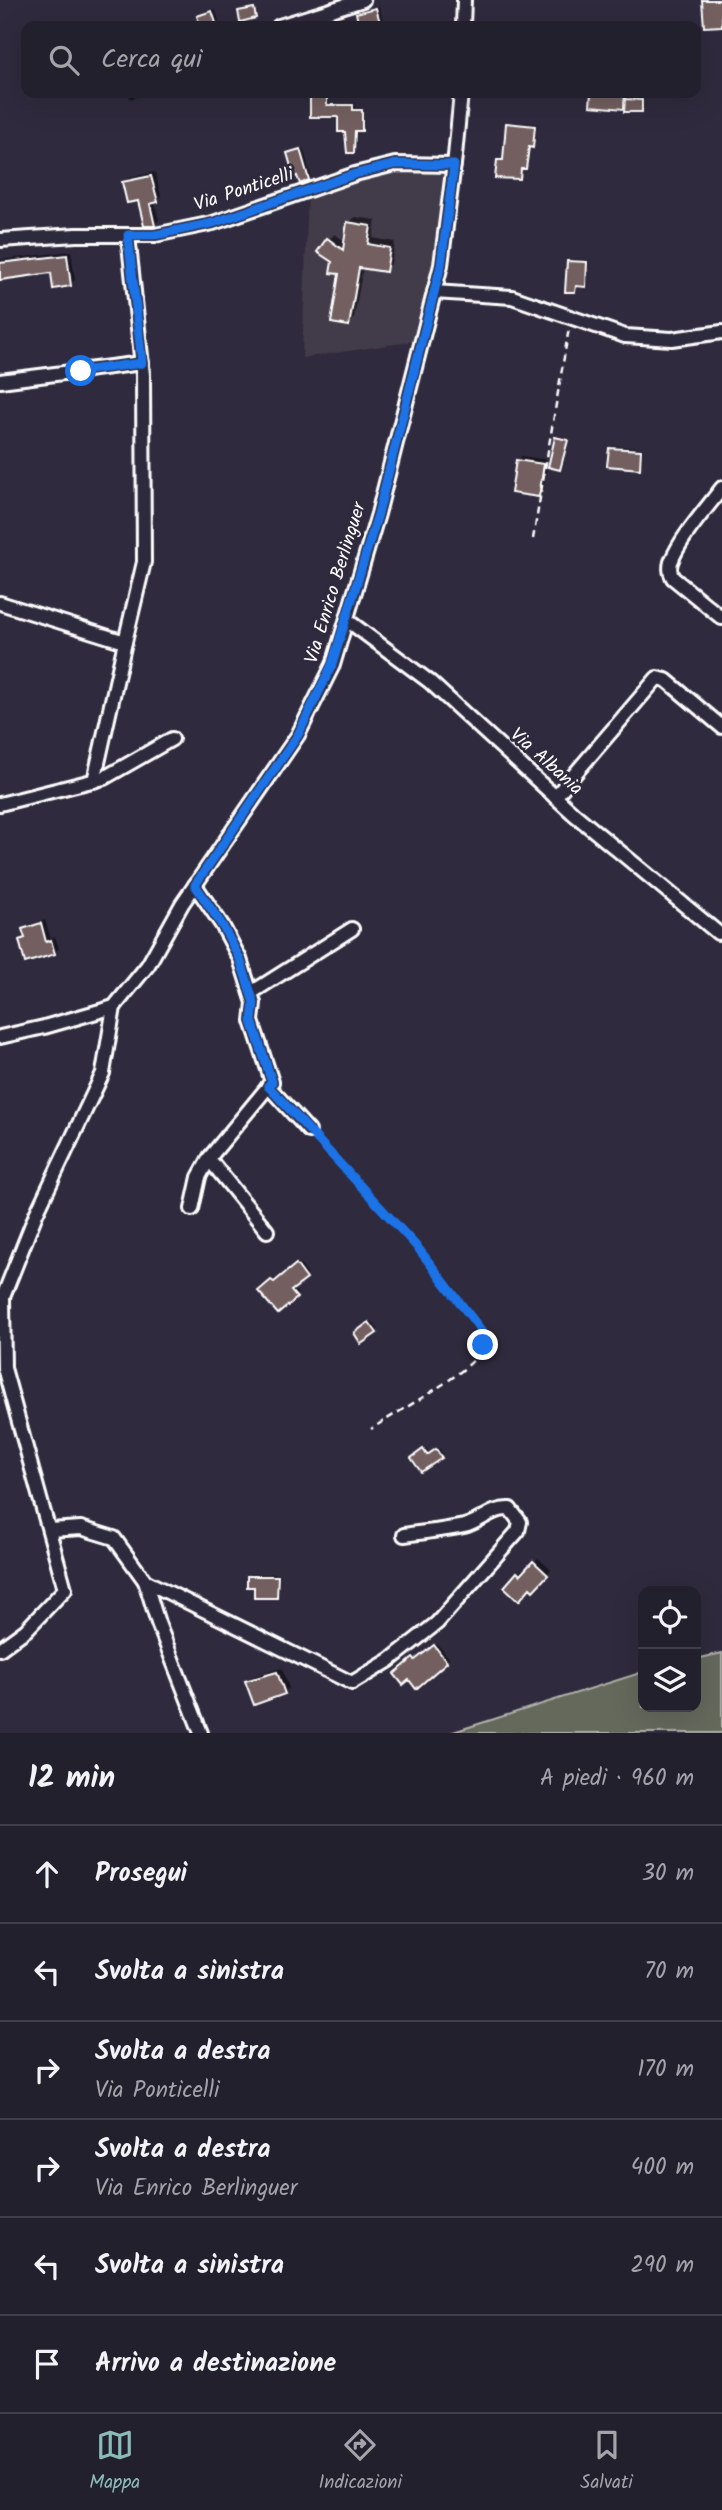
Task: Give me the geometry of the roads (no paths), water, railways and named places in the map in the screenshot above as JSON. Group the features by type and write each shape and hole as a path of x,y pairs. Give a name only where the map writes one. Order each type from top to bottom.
{"street":[{"path":"295,21 363,0"},
{"path":"464,0 464,21"},
{"name":"Via Enrico Berlinguer","path":"114,1007 148,965 195,885 298,735 332,665 378,514 441,265 461,98"},
{"name":"Via Ponticelli","path":"0,240 76,235 155,235 213,223 355,174 396,164 454,165"},
{"path":"94,781 144,562 142,363 128,235"},
{"path":"434,292 512,297 625,337 671,339 722,332"},
{"path":"0,381 142,363"},
{"path":"722,488 689,533 671,562 669,571 673,578 722,618"},
{"path":"0,603 125,642"},
{"name":"Via Albania","path":"347,620 430,682 555,797 718,933"},
{"path":"555,797 657,678 666,680 722,727"},
{"path":"0,804 104,778 172,739"},
{"path":"192,1209 199,1177 209,1159 272,1082 252,1021 254,1003 240,959 222,925 195,885"},
{"path":"251,993 352,929"},
{"path":"0,1037 114,1007 103,1073 36,1214 3,1297 4,1368 65,1588 26,1630 0,1649"},
{"path":"268,1086 309,1131"},
{"path":"209,1159 267,1231"},
{"path":"145,1581 352,1683 390,1660 437,1623 519,1531 520,1522 510,1509 504,1509 486,1514 467,1525 404,1535"},
{"path":"50,1530 80,1528 114,1538 145,1581 158,1623 201,1733"}]}
